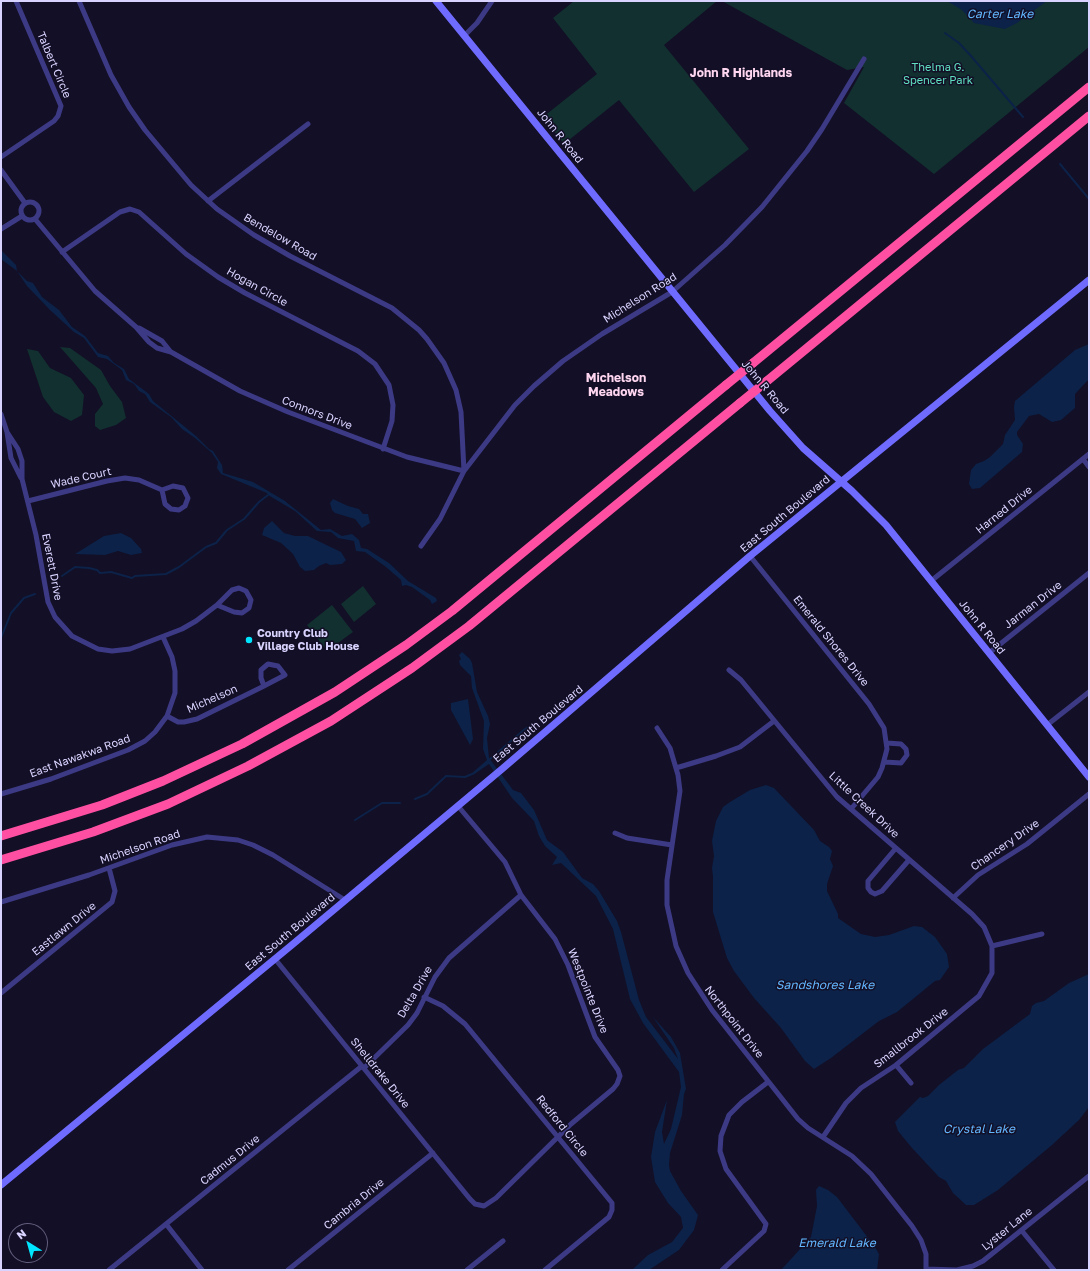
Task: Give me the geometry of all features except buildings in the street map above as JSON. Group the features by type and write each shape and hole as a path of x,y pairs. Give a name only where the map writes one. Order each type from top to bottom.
{"highway":[{"path":"1,836 102,805 163,781 242,744 336,692 400,649 452,611 1089,87"},
{"path":"1,860 79,836 168,804 248,766 331,721 412,668 468,626 1089,116"}],"street":[{"name":"Talbert Circle","path":"1,157 54,121 60,111 61,106 16,1"},
{"name":"Bendelow Road","path":"79,1 112,75 128,106 162,153 191,186 208,201 254,235 290,256 392,308 419,330 440,356 456,390 460,412 464,472"},
{"name":"John R Road","path":"436,1 672,292 785,428 803,448 841,481 886,525 1089,777"},
{"path":"464,36 477,23 492,1"},
{"name":"Michelson Road","path":"421,546 440,519 464,472 515,405 549,372 602,334 672,292 726,245 780,185 822,129 864,59"},
{"path":"208,201 308,124"},
{"path":"1,170 25,203"},
{"path":"33,202 38,206 39,212 36,219 27,220 22,216 21,208 25,203 33,202"},
{"name":"Hogan Circle","path":"62,252 120,212 130,209 139,212 186,254 230,285 358,351 371,360 386,379 392,395 392,421 383,449"},
{"path":"1,229 22,216"},
{"name":"Connors Drive","path":"36,219 95,291 136,327 149,342 157,348 171,352 258,400 383,449 429,464 464,472"},
{"name":"East South Boulevard","path":"1,1184 275,959 458,806 750,556 1089,280"},
{"name":"Connors Drive","path":"136,327 158,338 171,352"},
{"name":"Everett Drive","path":"1,414 7,432 11,458 22,479"},
{"name":"Everett Drive","path":"7,432 20,456 22,479 28,501 48,602 55,618 67,632 89,646 112,651 138,647 190,625 217,605 232,590 239,588 246,591 251,600 248,608 242,612 234,612 217,605"},
{"name":"Harned Drive","path":"931,581 1089,454"},
{"path":"1083,459 1089,467"},
{"name":"Wade Court","path":"28,501 116,479 139,480 162,490"},
{"path":"177,486 183,488 188,498 185,506 175,510 168,507 162,490 177,486"},
{"name":"Emerald Shores Drive","path":"750,556 875,712 884,728 887,743 885,762 878,777 851,809"},
{"name":"Jarman Drive","path":"989,653 1089,573"},
{"name":"East Nawakwa Road","path":"1,794 76,770 137,746 155,732 167,716 175,693 175,670 172,657 163,637"},
{"name":"Michelson","path":"167,716 178,722 191,721 264,686 285,675 278,666 268,664 261,670 260,678 264,686"},
{"name":"Little Creek Drive","path":"729,670 741,680 825,784 851,809 972,914 984,927 992,946"},
{"path":"1047,725 1089,692"},
{"path":"676,768 740,747 774,721"},
{"name":"Northpoint Drive","path":"657,728 670,748 676,768 680,791 667,880 667,905 672,935 680,956 697,990 798,1119 822,1137 852,1156 863,1166 912,1226 921,1240 926,1254 926,1270"},
{"path":"885,762 901,763 907,755 906,749 901,744 887,743"},
{"name":"Chancery Drive","path":"953,898 978,876 1027,844 1089,794"},
{"name":"Westpointe Drive","path":"458,806 505,862 521,895 549,930 561,950 595,1037 618,1070 620,1076 613,1089 582,1114 489,1203 480,1206 470,1199"},
{"path":"615,833 627,838 672,845"},
{"name":"Michelson Road","path":"1,902 109,868 188,840 207,837 238,840 273,855 345,900"},
{"path":"896,848 868,881 868,888 871,892 875,894 882,892 909,860"},
{"name":"Eastlawn Drive","path":"1,993 112,902 115,891 109,868"},
{"name":"Delta Drive","path":"363,1067 405,1030 414,1017 435,977 449,958 521,895"},
{"path":"992,946 1042,934"},
{"name":"Smallbrook Drive","path":"822,1137 840,1110 852,1096 869,1082 896,1065 979,996 992,973 992,946"},
{"name":"Shelldrake Drive","path":"275,959 470,1199"},
{"name":"Redford Circle","path":"424,996 443,1006 465,1024 610,1200 612,1210 604,1222 545,1270"},
{"path":"896,1065 911,1083"},
{"name":"Cadmus Drive","path":"109,1270 363,1067"},
{"path":"722,1270 764,1231 766,1224 726,1169 720,1151 721,1136 729,1115 742,1102 768,1082"},
{"name":"Cambria Drive","path":"288,1270 433,1153"},
{"name":"Lyster Lane","path":"926,1270 957,1270 978,1264 989,1258 1089,1176"},
{"path":"166,1224 202,1270"},
{"path":"1022,1231 1054,1270"},
{"path":"467,1270 503,1241"}],"green space":[{"path":"574,1 717,1 664,45 749,149 694,192 619,100 564,144 543,117 597,74 553,18"},
{"name":"Thelma G. Spencer Park","path":"722,1 1089,1 1089,47 934,174 844,103 864,67 847,70"},
{"path":"60,347 70,348 101,370 110,386 122,402 126,418 116,425 100,430 95,426 95,414 103,404 96,388"},
{"path":"27,349 38,351 50,368 71,378 84,395 82,415 71,421 54,412 43,397"},
{"path":"363,586 376,604 354,622 341,604"},
{"path":"332,605 353,632 327,651 307,625"}],"water":[{"name":"Carter Lake","path":"947,1 1047,1 1017,23 1005,29 974,23 962,10"},
{"path":"1,250 16,265 17,271 1,259"},
{"path":"17,271 27,281 33,283 42,297 59,310 72,327 85,336 98,353 108,356 114,363 124,369 129,379 149,394 153,401 213,451 222,465 223,473 253,482 285,501 321,530 330,529 342,536 352,534 359,540 361,548 367,549 389,563 408,581 436,598 437,601 432,604 430,600 412,587 406,585 402,586 401,580 386,567 365,552 356,551 354,541 338,538 331,532 317,531 295,511 267,493 221,474 217,468 218,462 212,453 182,429 171,417 150,402 145,394 139,391 134,384 126,380 122,370 107,359 98,357 84,338 74,332 27,286"},
{"path":"1089,344 1089,379 1075,394 1075,408 1061,420 1052,422 1039,414 1029,416 1017,432 1017,435 1023,444 1022,452 980,488 972,489 969,484 971,470 976,464 990,457 1003,444 1005,435 1015,420 1015,401 1075,350"},
{"path":"333,499 359,509 363,514 368,514 370,523 362,528 355,519 335,513 332,510 330,503"},
{"path":"272,521 284,533 295,536 308,536 341,552 346,560 342,564 330,565 326,563 314,570 305,571 300,567 293,554 281,543 262,535 264,528"},
{"path":"121,533 131,538 141,549 142,553 131,555 118,551 105,555 75,554 104,536"},
{"path":"462,652 470,659 472,663 477,692 488,716 490,724 487,738 489,758 513,790 521,793 534,810 547,840 563,852 582,878 593,884 599,891 617,921 639,1000 646,1017 678,1059 674,1048 653,1017 671,1037 680,1053 686,1089 684,1094 682,1115 670,1153 669,1165 670,1171 681,1191 698,1215 694,1230 679,1250 649,1270 632,1270 648,1255 672,1242 683,1228 681,1217 668,1203 655,1182 651,1157 655,1132 667,1100 662,1132 664,1144 671,1129 681,1087 679,1072 643,1023 630,999 613,929 596,896 561,863 552,865 557,857 545,846 539,836 534,821 512,798 489,764 473,775 471,774 487,760 483,749 484,721 472,688 471,676 460,665 459,661 461,659 459,655"},
{"path":"468,699 473,739 470,745 451,710 451,703"},
{"name":"Sandshores Lake","path":"766,785 774,788 814,830 820,841 832,851 830,859 833,866 827,884 827,891 838,914 838,918 861,934 875,937 889,935 914,926 922,927 935,937 947,954 949,967 940,980 935,981 897,1012 879,1021 831,1058 814,1069 805,1061 781,1028 754,998 734,971 727,958 713,912 712,868 714,856 712,841 716,821 723,807 750,790"},
{"name":"Crystal Lake","path":"1089,974 1089,1107 1079,1120 1052,1145 998,1190 974,1205 966,1205 953,1193 946,1181 939,1177 912,1148 898,1131 895,1122 920,1097 923,1098 928,1096 958,1070 964,1068 983,1049 1030,1014 1032,1006 1036,1003 1044,1001 1069,983"},
{"name":"Emerald Lake","path":"819,1186 828,1190 837,1197 875,1247 879,1254 877,1270 781,1270 811,1237 817,1206 816,1190"}],"waterway":[{"path":"945,33 959,43 1023,117"},
{"path":"1060,164 1089,199"},
{"path":"62,576 75,567 89,568 97,570 100,573 111,572 132,578 135,576 166,574 179,567 206,547 216,543 227,530 244,519 259,502 268,495"},
{"path":"1,638 11,613 24,598 35,594"},
{"path":"490,759 525,729 535,723"},
{"path":"415,799 427,794 446,776 465,777 472,774"},
{"path":"355,820 382,803 400,803"}],"place":[{"name":"Country Club Village Club House","path":"249,640"}],"district":[{"name":"John R Highlands","path":"741,73"},
{"name":"Michelson Meadows","path":"616,385"}]}
